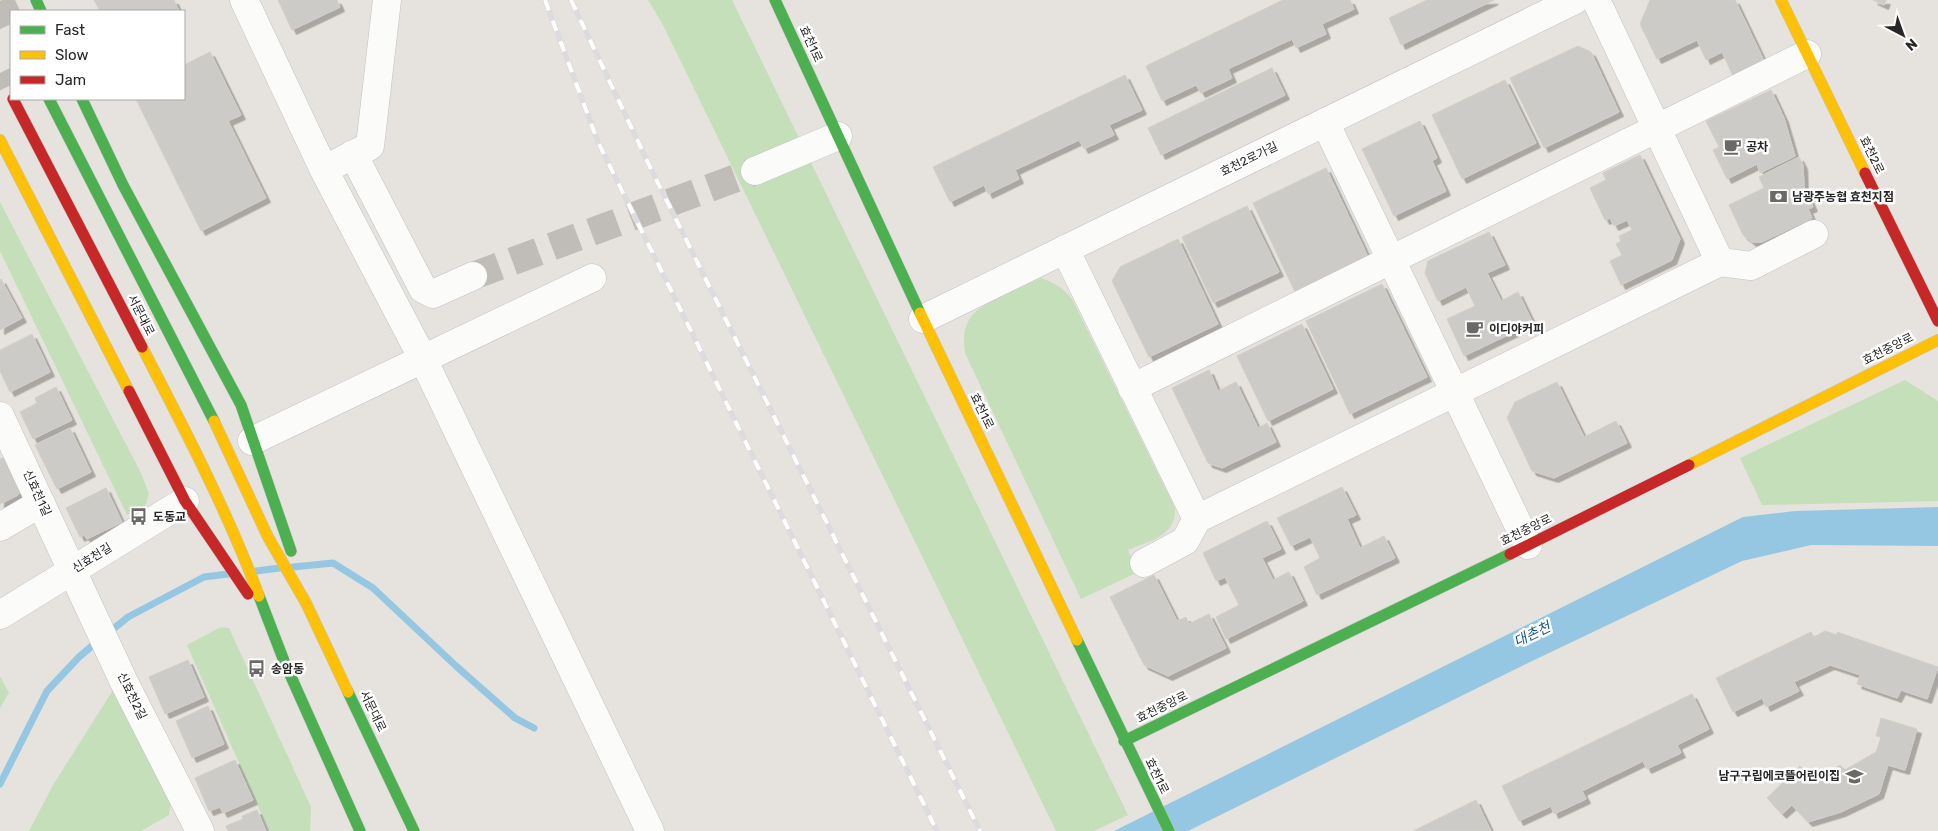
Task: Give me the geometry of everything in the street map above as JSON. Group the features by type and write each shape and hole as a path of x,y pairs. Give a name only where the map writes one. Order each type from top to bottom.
{"main road":[{"name":"효천1로","path":"775,0 923,319 1124,741 1169,831"},
{"name":"효천2로","path":"1780,0 1938,321"},
{"name":"서문대로","path":"14,100 187,434 240,545 268,622"},
{"name":"서문대로","path":"50,100 214,421 268,537 306,603 414,831"},
{"path":"82,100 123,185 241,405 284,530 306,603"},
{"path":"0,140 185,502 268,622 360,831"},
{"name":"효천중앙로","path":"1124,741 1528,544 1938,340"}],"street":[{"path":"244,0 324,170 423,359 650,831"},
{"path":"324,170 370,146 387,0"},
{"name":"효천2로가길","path":"923,319 1575,0"},
{"path":"1596,0 1720,262"},
{"path":"1132,388 1807,54"},
{"path":"1325,122 1528,544"},
{"path":"755,172 838,136"},
{"path":"353,154 423,289 432,294 473,276"},
{"path":"1144,563 1185,541 1197,519 1455,392 1720,262 1750,266 1814,234"},
{"path":"1066,249 1197,519"},
{"path":"252,441 592,278"},
{"name":"신효천1길","path":"0,416 73,570"},
{"name":"신효천길","path":"0,615 185,502"},
{"path":"0,527 41,503"},
{"name":"신효천2길","path":"73,570 190,827"}],"green space":[{"path":"648,0 732,0 1128,815 1094,831 1056,831 663,25"},
{"path":"0,202 141,473 149,494 145,506 127,515 0,251"},
{"path":"1041,278 1058,286 1072,299 1175,508 1174,517 1167,531 1153,540 1128,550 1138,572 1081,599 965,353 965,331 972,315 986,304"},
{"path":"1905,380 1938,401 1938,501 1762,505 1740,458"},
{"path":"221,627 229,628 311,807 310,831 269,831 187,645"},
{"path":"0,676 9,693 0,708"},
{"path":"115,687 171,800 169,815 141,831 29,831 53,785"}],"water":[{"name":"대촌천","path":"1938,507 1938,546 1811,545 1742,561 1528,663 1188,831 1114,831 1743,517 1795,511"}],"building":[{"path":"94,0 174,0 179,10 99,10"},
{"path":"278,0 337,0 340,7 292,30"},
{"path":"1283,0 1350,0 1354,9 1322,24 1326,34 1296,48 1292,39 1228,69 1232,78 1201,93 1196,85 1162,101 1146,66"},
{"path":"1427,0 1494,0 1401,45 1389,18"},
{"path":"1650,0 1735,0 1765,63 1734,78 1722,52 1706,60 1697,40 1657,59 1640,24"},
{"path":"1873,0 1886,0 1884,5"},
{"path":"1578,46 1591,52 1619,112 1544,148 1510,78"},
{"path":"210,52 241,115 228,121 266,198 201,231 136,100 185,100 185,64"},
{"path":"1272,68 1285,95 1161,155 1148,128"},
{"path":"1125,75 1142,110 1109,125 1114,135 1084,149 1079,140 1015,170 1019,179 988,194 984,185 950,202 933,167"},
{"path":"1505,80 1536,143 1462,179 1432,115"},
{"path":"1771,90 1784,118 1795,156 1760,173 1757,164 1727,179 1713,150 1719,147 1706,121"},
{"path":"1420,121 1437,158 1432,161 1446,191 1394,216 1362,149"},
{"path":"1640,155 1680,239 1672,260 1621,285 1610,261 1622,255 1616,244 1621,241 1619,236 1632,230 1627,220 1614,226 1610,218 1605,220 1590,188 1606,180 1603,173"},
{"name":"남광주농협 효천지점","path":"1799,157 1803,165 1804,187 1813,207 1808,209 1812,218 1762,242 1752,242 1743,235 1729,205 1764,188 1759,177"},
{"path":"1326,168 1369,259 1296,294 1253,203"},
{"path":"1247,206 1279,272 1213,303 1182,237"},
{"path":"1489,232 1505,265 1487,273 1501,301 1518,292 1533,323 1464,356 1447,319 1475,306 1466,287 1438,301 1425,273 1428,261"},
{"path":"1178,239 1218,324 1149,357 1112,281 1120,267"},
{"path":"0,280 22,318 0,330"},
{"path":"1382,284 1427,377 1350,414 1306,321"},
{"path":"1302,324 1333,389 1268,421 1237,356"},
{"path":"32,334 50,372 10,392 0,371 0,350"},
{"path":"1209,370 1218,391 1236,382 1258,428 1267,423 1276,442 1222,468 1208,463 1172,388"},
{"path":"1557,382 1584,437 1616,421 1627,443 1554,478 1532,471 1507,418 1515,402"},
{"path":"56,387 72,420 33,439 20,412 37,403 35,398"},
{"path":"70,428 91,472 57,489 35,445"},
{"path":"8,456 23,486 18,495 0,504 0,459"},
{"path":"1342,487 1356,515 1347,519 1360,548 1384,536 1395,558 1317,595 1304,567 1320,558 1310,537 1291,546 1277,518"},
{"path":"106,488 122,522 87,539 84,535 80,537 66,508"},
{"path":"1267,521 1281,549 1262,558 1273,580 1289,572 1303,601 1226,639 1216,617 1239,605 1225,577 1216,581 1203,553"},
{"path":"1154,575 1177,621 1186,617 1189,624 1209,614 1226,648 1168,676 1144,665 1110,597"},
{"path":"1825,631 1837,635 1837,632 1938,667 1927,699 1901,690 1897,698 1857,684 1860,675 1830,665 1794,682 1799,691 1766,707 1762,698 1733,712 1716,678 1811,632 1814,637"},
{"path":"188,660 204,697 165,714 149,677"},
{"path":"1692,694 1709,729 1677,745 1681,753 1647,769 1643,761 1582,791 1586,799 1554,814 1551,806 1519,821 1502,786"},
{"path":"208,706 224,744 192,758 176,721"},
{"name":"남구구립에코뜰어린이집","path":"1881,718 1917,729 1905,770 1888,765 1879,794 1841,812 1808,822 1792,805 1782,814 1767,798 1800,766 1815,782 1840,765 1845,770 1876,752 1881,737 1876,736"},
{"path":"235,760 253,800 223,813 220,807 209,811 195,778"},
{"path":"1476,800 1491,831 1413,831"},
{"path":"257,810 266,831 228,831 226,826 243,819 242,816"}],"waterway":[{"path":"293,567 333,563 373,588 515,718 534,728"},
{"path":"256,571 280,568"},
{"path":"107,634 128,617 204,577 228,574"},
{"path":"0,784 47,691 79,657 99,640"}],"tunnel":[{"path":"0,1 10,22"},
{"path":"0,73 7,87"},
{"path":"473,276 755,171"}],"railway":[{"path":"545,0 598,142 937,831"},
{"path":"571,0 651,169 980,831"}],"traffic: fast":[{"path":"36,0 41,10"},
{"path":"775,0 920,313"},
{"path":"50,100 214,421"},
{"path":"82,100 123,185 241,405 291,551"},
{"path":"1124,741 1510,554"},
{"path":"259,596 284,661 360,831"},
{"path":"1077,640 1169,831"},
{"path":"348,692 414,831"}],"traffic: slow":[{"path":"1781,0 1865,173"},
{"path":"0,140 129,391"},
{"path":"920,313 1077,640"},
{"path":"1689,465 1938,340"},
{"path":"142,347 219,501 259,596"},
{"path":"214,421 268,537 306,603 348,692"}],"traffic: jam":[{"path":"14,100 142,347"},
{"path":"1865,173 1938,321"},
{"path":"129,391 185,501 248,594"},
{"path":"1510,554 1689,465"}],"place":[{"name":"공차","path":"1732,147"},
{"name":"남광주농협 효천지점","path":"1778,197"},
{"name":"이디야커피","path":"1475,329"},
{"name":"도동교","path":"139,517"},
{"name":"송암동","path":"257,669"},
{"name":"남구구립에코뜰어린이집","path":"1854,776"}]}
